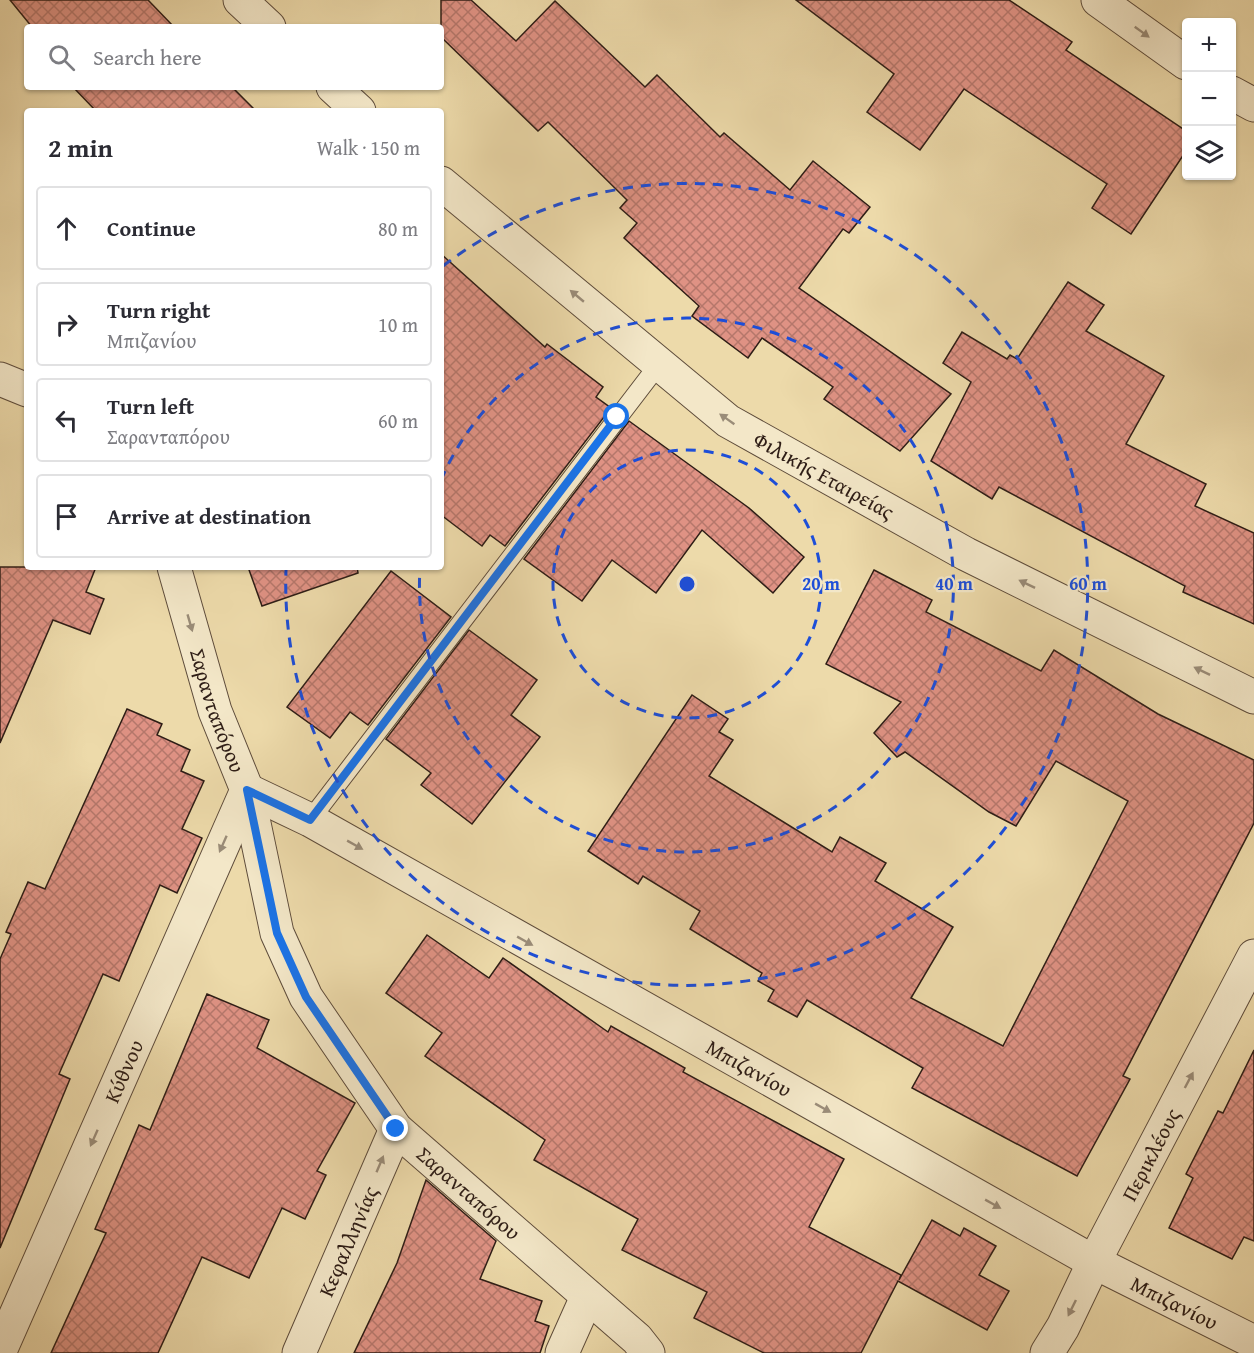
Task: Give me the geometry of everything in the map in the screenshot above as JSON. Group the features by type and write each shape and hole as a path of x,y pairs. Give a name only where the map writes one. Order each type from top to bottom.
{"street":[{"path":"240,0 266,24"},
{"path":"1098,0 1182,60"},
{"path":"336,90 356,108"},
{"path":"1236,95 1254,105"},
{"name":"Φιλικής Εταιρείας","path":"444,185 728,421 966,554 1254,696"},
{"name":"Σαρανταπόρου","path":"175,570 215,711 247,790 277,933 306,997 396,1129 637,1339 648,1353"},
{"name":"Μπιζανίου","path":"247,790 310,820 1094,1262 1254,1342"},
{"name":"Κύθνου","path":"0,1351 247,790"},
{"name":"Περικλέους","path":"1047,1353 1063,1327 1094,1262 1254,956"},
{"name":"Κεφαλληνίας","path":"299,1353 396,1129"},
{"path":"561,1353 587,1297"}],"lane":[{"path":"310,820 659,364"}],"building":[{"path":"10,0 148,0 171,24 30,24"},
{"path":"441,0 471,0 516,41 555,1 645,87 657,75 720,137 724,133 790,190 813,161 870,207 849,233 843,229 799,288 951,394 900,451 824,399 833,387 762,338 748,358 692,316 699,306 624,238 637,223 620,208 627,200 548,122 538,131 444,40 444,24 441,24"},
{"path":"796,0 1009,0 1072,42 1066,50 1182,128 1182,157 1131,234 1092,208 1107,184 964,89 920,150 867,112 894,74"},
{"path":"76,90 235,90 253,108 93,108"},
{"path":"444,257 545,347 547,344 603,387 596,397 611,408 505,546 490,535 482,546 444,517"},
{"path":"1068,282 1104,305 1086,331 1164,376 1126,444 1206,484 1195,506 1254,533 1254,624 1183,592 1185,586 999,487 992,499 931,461 971,382 943,363 962,332 1007,359 1010,355 1017,359"},
{"path":"629,421 749,508 804,557 773,593 702,530 656,593 612,560 582,601 524,559"},
{"path":"0,567 24,567 24,570 95,570 86,592 104,599 90,634 53,620 0,743"},
{"path":"249,570 358,570 358,573 262,606"},
{"path":"874,570 932,600 926,612 1041,671 1054,650 1158,714 1254,760 1254,823 1123,1076 1130,1079 1077,1176 912,1088 923,1068 807,1000 797,1017 768,1001 774,990 758,981 762,973 690,929 700,911 643,876 638,884 588,851 692,695 728,719 719,732 733,740 709,776 832,852 840,837 886,863 875,881 953,927 911,998 1003,1046 1128,801 1056,761 1016,826 989,812 905,752 897,757 874,733 901,702 826,664"},
{"path":"391,571 451,617 368,725 350,712 330,738 287,707"},
{"path":"469,630 537,680 511,715 540,737 472,824 421,785 431,773 386,739"},
{"path":"127,709 162,724 157,735 190,750 181,771 204,781 182,829 202,838 177,893 160,885 119,981 103,974 59,1074 70,1079 0,1248 0,959 11,934 6,932 28,882 45,889"},
{"path":"427,935 489,978 503,958 608,1032 611,1026 685,1068 683,1072 844,1159 809,1227 901,1275 899,1280 932,1220 960,1236 964,1228 996,1246 979,1275 1009,1291 987,1330 898,1281 861,1353 764,1353 694,1318 707,1292 622,1250 638,1219 534,1160 545,1140 425,1056 442,1033 386,993"},
{"path":"207,994 269,1020 257,1048 355,1103 317,1171 326,1175 305,1219 282,1208 249,1278 202,1257 158,1353 51,1353 106,1233 95,1229 139,1125 150,1130"},
{"path":"1254,1050 1254,1241 1244,1237 1232,1259 1169,1228 1193,1178 1186,1174 1218,1111 1223,1113"},
{"path":"426,1180 496,1241 480,1279 542,1301 535,1321 549,1326 540,1353 354,1353 397,1263"}],"route":[{"path":"396,1129 306,997 277,933 247,790 310,820 617,417"}]}
